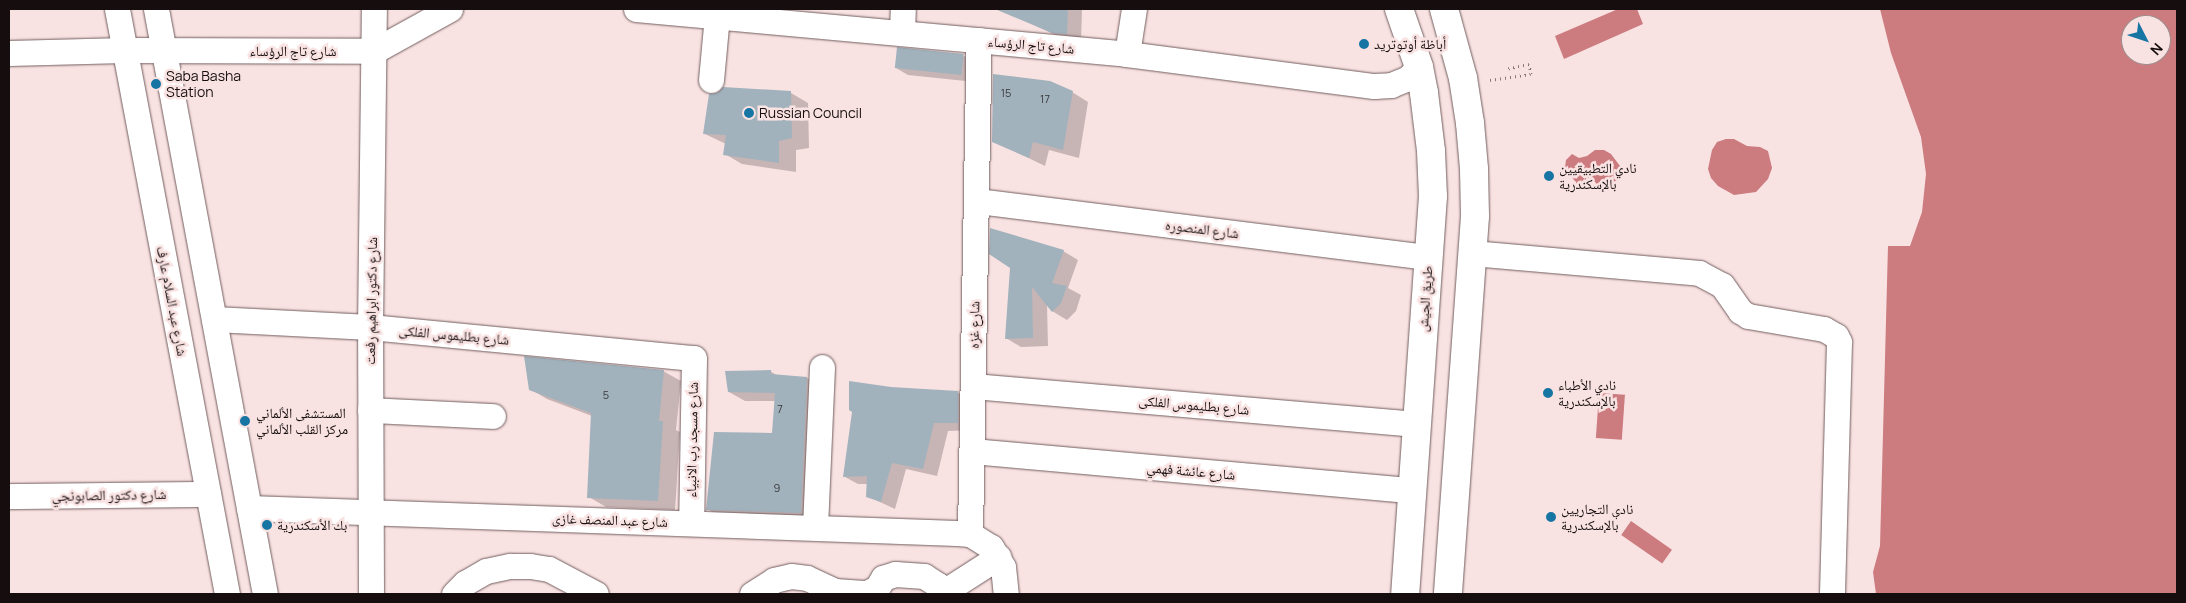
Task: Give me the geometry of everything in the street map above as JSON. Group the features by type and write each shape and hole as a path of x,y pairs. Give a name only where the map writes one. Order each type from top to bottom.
{"highway":[{"name":"طريق الجيش","path":"1399,9 1419,67 1431,151 1433,196 1410,490 1405,594"},
{"path":"1444,9 1463,78 1470,123 1474,169 1472,253 1448,594"}],"street":[{"name":"شارع عبد السلام عارف","path":"117,9 227,594"},
{"path":"156,9 265,594"},
{"name":"شارع دكتور ابراهيم رفعت","path":"371,594 369,510 374,9"},
{"name":"شارع تاج الرؤساء","path":"9,53 125,50 374,51 450,9"},
{"name":"شارع تاج الرؤساء","path":"636,9 717,15 902,20 979,40 1127,54 1374,86 1391,85 1408,78 1419,67"},
{"path":"1127,54 1134,9"},
{"path":"711,80 717,15"},
{"name":"شارع غزه","path":"970,534 979,40"},
{"name":"شارع المنصوره","path":"977,201 1428,257"},
{"path":"1472,253 1699,273 1722,285 1740,310 1748,316 1824,329 1836,336 1840,342 1832,594"},
{"name":"شارع بطليموس الفلكى","path":"214,319 370,327 694,358"},
{"name":"شارع مسجد رب الانبياء","path":"690,523 694,358"},
{"path":"815,527 822,366"},
{"name":"شارع بطليموس الفلكى","path":"973,386 1416,424"},
{"path":"370,410 493,416"},
{"name":"شارع عائشة فهمي","path":"972,451 1410,490"},
{"name":"شارع دكتور الصابونجي","path":"9,496 208,494"},
{"name":"شارع عبد المنصف غازى","path":"249,508 369,510 970,534"},
{"path":"970,534 991,547 998,557 1006,578 1006,594"},
{"path":"752,594 774,580 791,576 807,578 828,592 867,593 877,588 883,578 895,574 924,576 932,579 942,594 998,557"},
{"path":"454,594 465,583 486,571 510,566 530,566 549,569 596,594"}],"path":[{"path":"1490,80 1531,74 1529,64 1506,69"}],"shaded area":[{"path":"1618,9 1637,9 1643,24 1564,59 1555,36"},
{"path":"1880,9 2177,9 2177,594 1876,594 1873,572 1880,546 1888,246 1910,246 1922,212 1926,174 1921,137 1891,53"},
{"path":"1734,139 1747,146 1760,147 1768,151 1772,168 1768,179 1756,192 1734,195 1718,186 1711,178 1708,169 1712,150 1717,142"},
{"path":"1595,150 1604,150 1611,154 1620,166 1617,183 1600,192 1596,189 1596,183 1591,178 1587,178 1581,184 1577,184 1565,168 1566,160 1572,154 1579,158 1587,156"},
{"path":"1599,393 1625,395 1622,440 1596,438"},
{"path":"1631,521 1672,550 1662,564 1621,535"}],"building":[{"path":"995,9 1068,9 1067,34 1052,33"},
{"path":"897,47 964,54 961,75 895,68"},
{"path":"993,74 1050,81 1073,91 1063,150 1033,142 1029,158 992,142"},
{"name":"Russian Council","path":"723,87 791,91 792,138 779,141 779,163 723,155 726,135 703,134 709,94 717,93"},
{"path":"990,228 1064,250 1052,283 1067,286 1061,303 1052,312 1032,287 1033,338 1005,339 1010,268 989,254"},
{"path":"524,356 664,370 659,421 663,421 658,501 587,498 591,413 529,390"},
{"path":"771,370 771,374 807,377 801,513 706,510 714,432 772,433 775,393 728,392 725,371"},
{"path":"849,381 891,387 958,391 958,423 934,423 923,469 892,463 881,502 866,497 867,476 843,477 852,412 849,410"}],"place":[{"name":"أباظة أوتوتريد","path":"1364,44"},
{"name":"Saba Basha Station","path":"156,84"},
{"name":"Russian Council","path":"749,113"},
{"name":"نادي التطبيقيين بالإسكندرية","path":"1549,176"},
{"name":"نادي الأطباء بالإسكندرية","path":"1548,393"},
{"name":"المستشفى الألماني مركز القلب الألماني","path":"245,421"},
{"name":"نادي التجاريين بالإسكندرية","path":"1551,517"},
{"name":"بك الأسكندرية","path":"267,525"}]}
